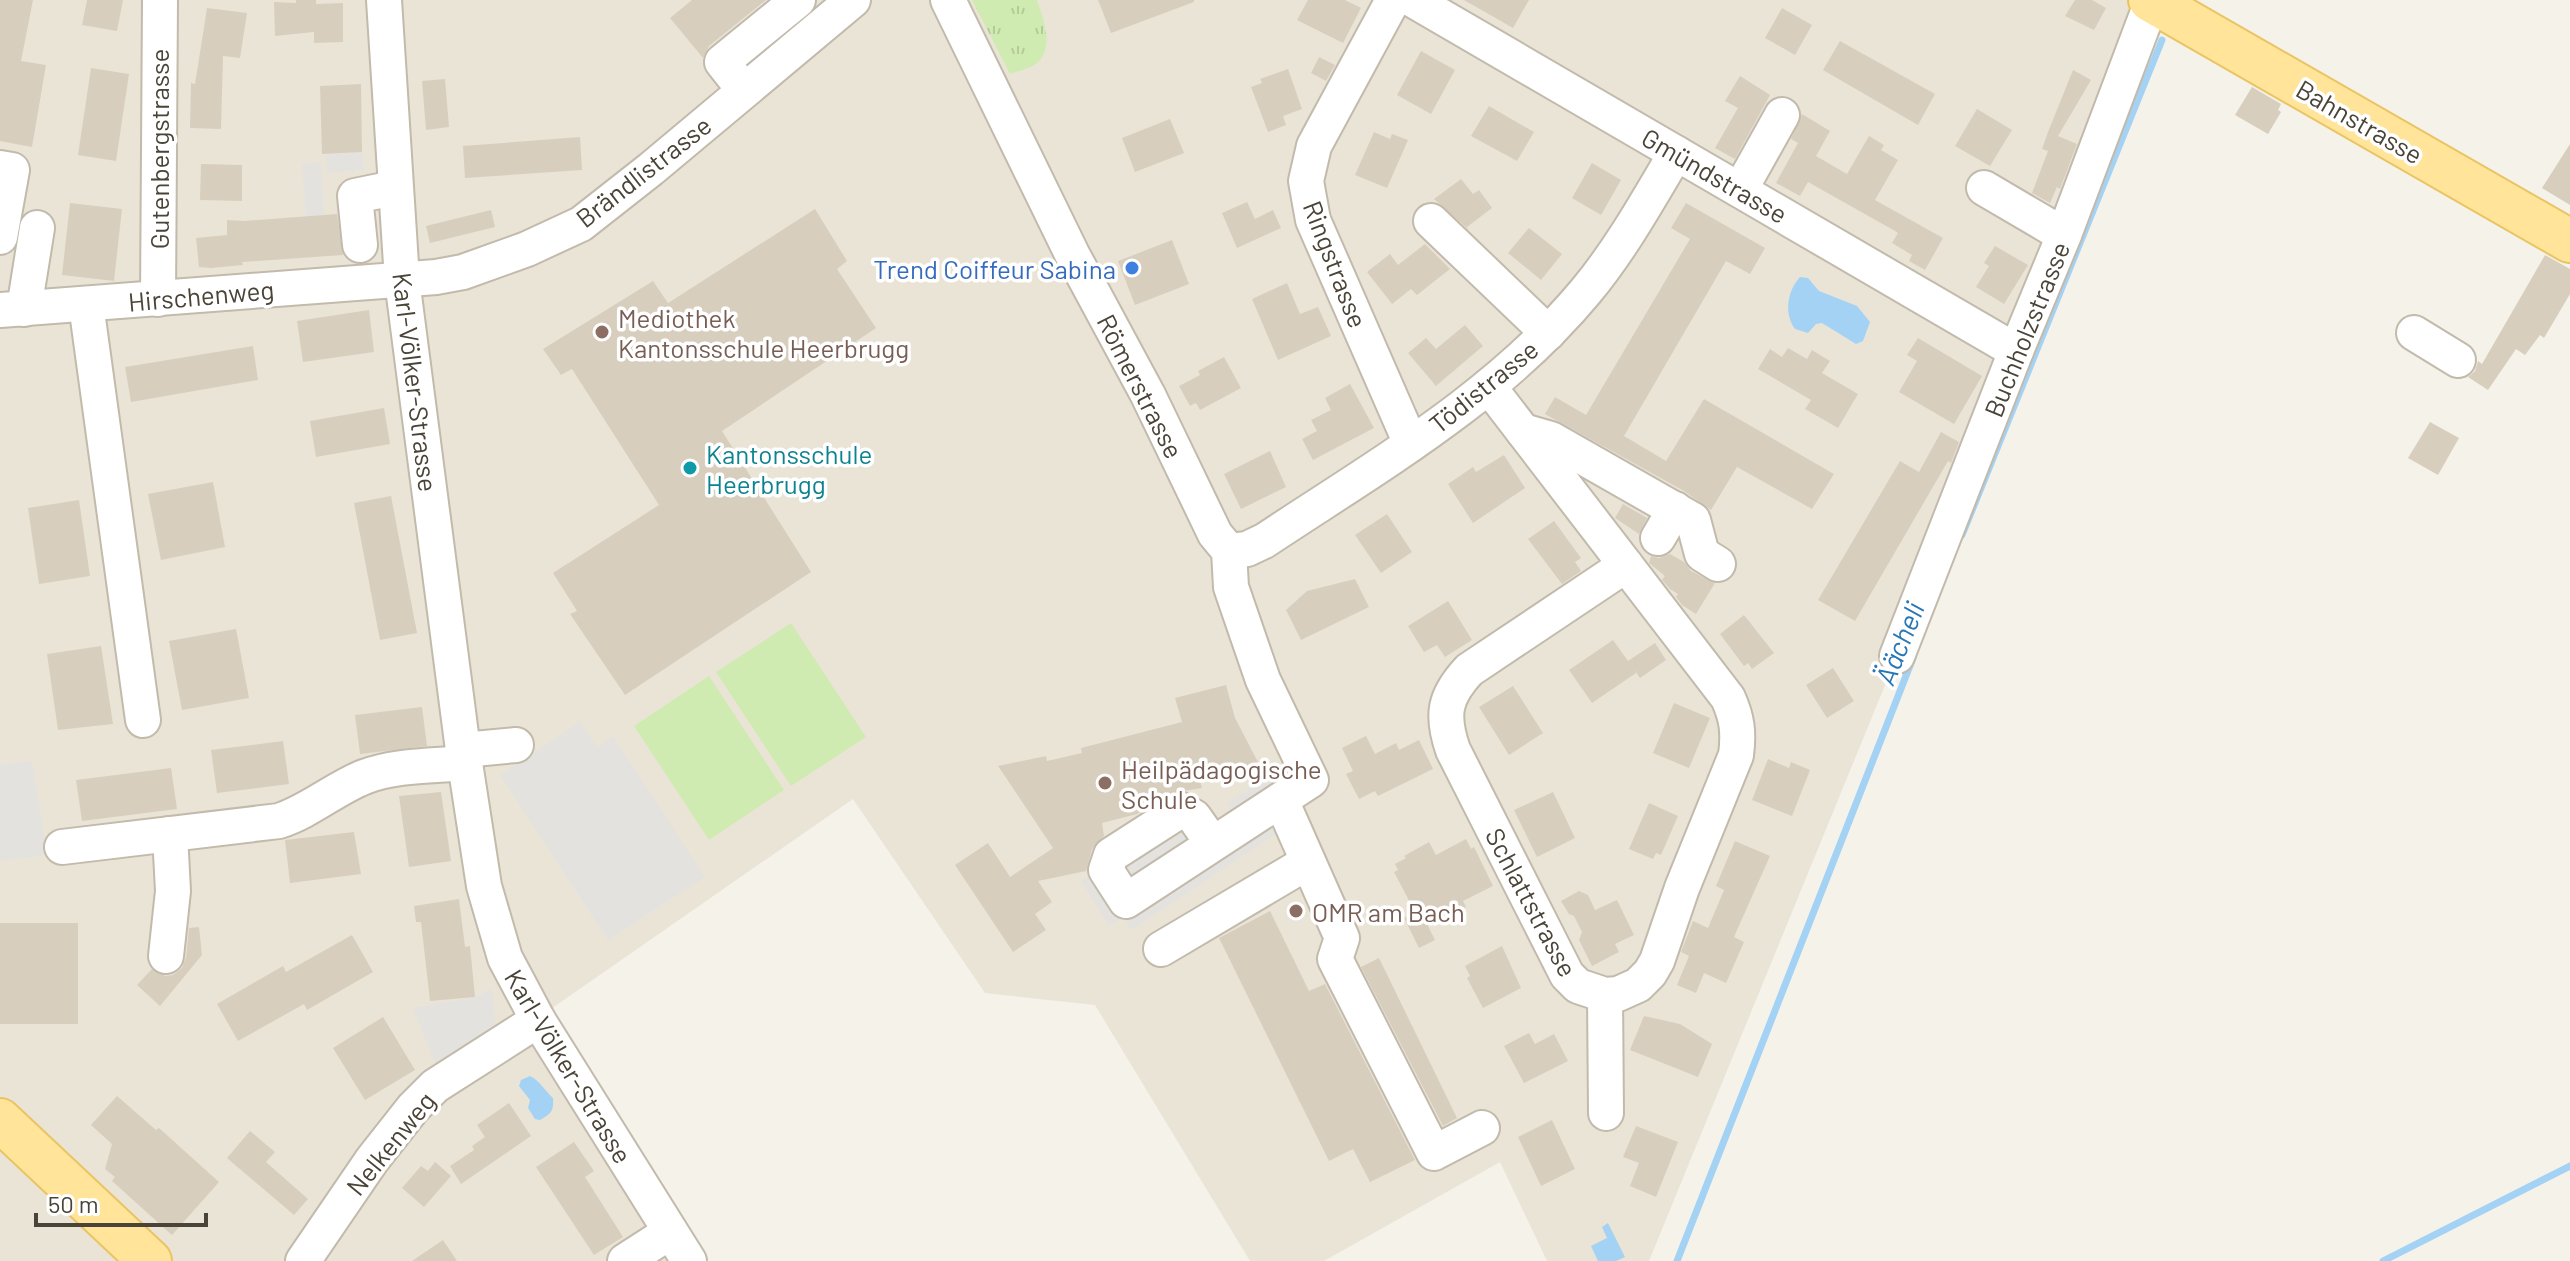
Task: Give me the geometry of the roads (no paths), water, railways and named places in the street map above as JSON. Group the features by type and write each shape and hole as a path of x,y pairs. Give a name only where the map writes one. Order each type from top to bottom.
{"main road":[{"name":"Bahnstrasse","path":"2151,1 2570,241"},
{"path":"0,1120 147,1260"}],"street":[{"name":"Gutenbergstrasse","path":"158,299 160,0"},
{"name":"Karl-Völker-Strasse","path":"384,0 402,280 484,886 505,958 538,1020 689,1261"},
{"path":"744,90 722,62 798,0"},
{"name":"Römerstrasse","path":"948,0 1072,254 1148,395 1215,534 1229,551 1231,587 1263,680 1311,780 1281,800"},
{"name":"Ringstrasse","path":"1393,0 1314,146 1306,181 1313,220 1411,444"},
{"name":"Gmündstrasse","path":"1413,0 2016,351"},
{"name":"Brändlistrasse","path":"402,280 463,272 527,249 581,224 651,169 849,1"},
{"name":"Buchholzstrasse","path":"1897,656 1987,400 2016,351 2064,235 2151,1"},
{"path":"1740,190 1782,115"},
{"name":"Tödistrasse","path":"1229,551 1247,549 1264,541 1411,444 1489,387 1548,333 1586,292 1620,248 1676,153"},
{"path":"0,168 12,170 0,237"},
{"path":"360,245 345,187 394,188"},
{"path":"1984,188 2064,235"},
{"path":"1431,221 1548,333"},
{"path":"12,309 37,228"},
{"name":"Hirschenweg","path":"12,309 402,280"},
{"path":"86,304 143,720"},
{"path":"2414,333 2458,360"},
{"name":"Schlattstrasse","path":"1489,387 1626,565 1728,698 1737,718 1739,734 1736,755 1682,888 1657,961 1638,985 1618,994 1605,995 1578,986 1567,975 1453,750 1445,720 1451,693 1469,670 1626,565"},
{"path":"1523,431 1583,446 1667,509 1693,520 1705,562"},
{"path":"62,847 279,821 295,816 364,777 516,745"},
{"path":"1213,844 1194,817 1181,810 1107,854 1106,870 1126,901 1281,800 1342,938 1335,959 1434,1153 1482,1128"},
{"path":"166,956 173,891 170,834"},
{"path":"1161,949 1308,862"},
{"path":"1605,995 1606,1113"},
{"name":"Nelkenweg","path":"303,1261 372,1160 413,1108 435,1086 538,1020"},
{"path":"625,1261 670,1232"}],"water":[{"path":"1800,277 1808,278 1819,291 1857,306 1870,322 1863,341 1856,344 1822,323 1816,324 1808,333 1795,329 1789,317 1788,303"},
{"path":"530,1076 553,1098 551,1112 540,1120 535,1119 528,1108 530,1100 519,1086 521,1080"},
{"path":"1608,1223 1625,1257 1616,1261 1598,1261 1591,1246 1607,1238 1602,1227"}],"waterway":[{"name":"Äächeli","path":"1962,535 2162,40"},
{"name":"Äächeli","path":"1677,1261 1913,658"},
{"path":"2383,1261 2570,1166"}],"place":[{"name":"Trend Coiffeur Sabina","path":"1132,268"},
{"name":"Mediothek Kantonsschule Heerbrugg","path":"602,332"},
{"name":"Kantonsschule Heerbrugg","path":"690,468"},
{"name":"Heilpädagogische Schule","path":"1105,783"},
{"name":"OMR am Bach","path":"1296,911"}]}
